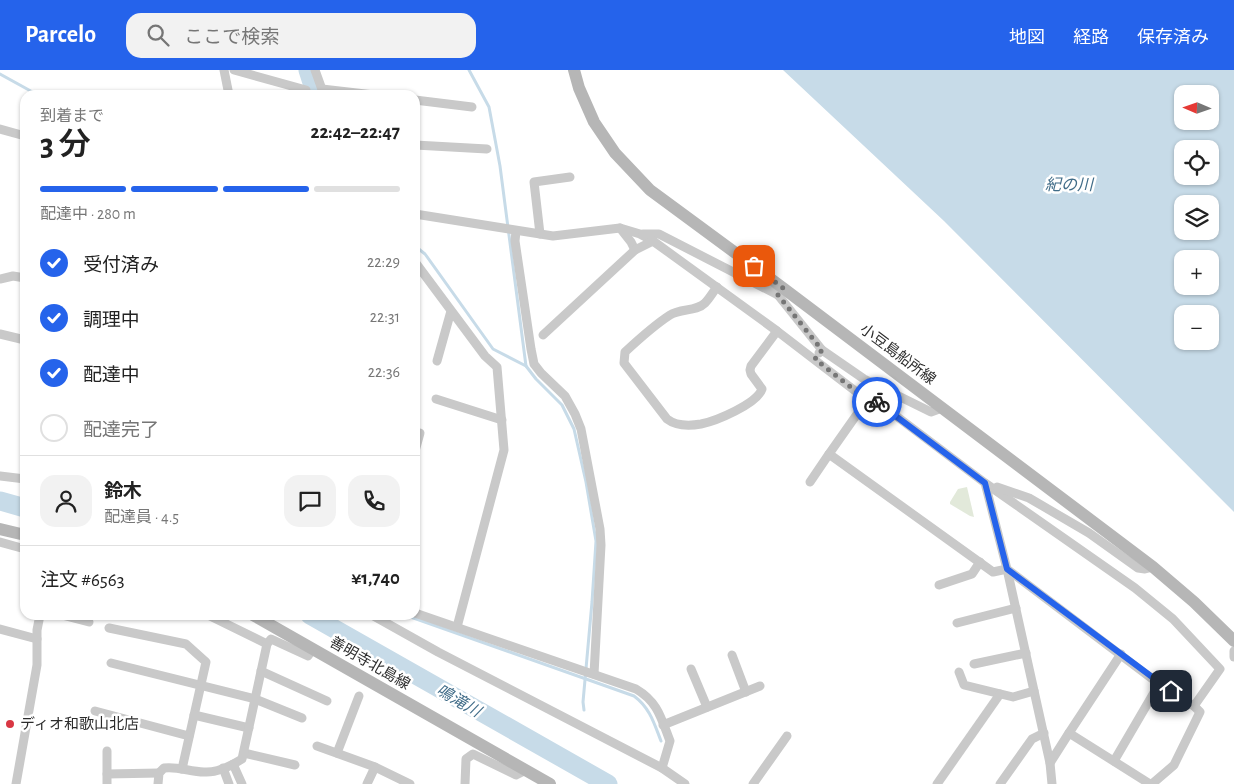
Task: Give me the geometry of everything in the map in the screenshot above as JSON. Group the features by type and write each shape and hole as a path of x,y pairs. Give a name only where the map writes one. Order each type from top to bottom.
{"main road":[{"name":"小豆島船所線","path":"574,70 579,88 594,122 615,153 650,190 781,291 942,408 1153,567 1234,640"},
{"path":"0,529 20,534"},
{"name":"善明寺北島線","path":"262,620 550,784"}],"street":[{"path":"224,70 228,90"},
{"path":"234,70 306,90"},
{"path":"315,70 322,90"},
{"path":"420,101 472,107"},
{"path":"0,128 20,134"},
{"path":"420,144 487,148"},
{"path":"540,234 534,182 570,177"},
{"path":"420,215 553,236 620,228 640,234 653,241 815,359 867,400 879,403 985,483 1127,582 1173,619 1220,669 1194,706"},
{"path":"620,228 631,242 634,250"},
{"path":"514,231 534,364 565,396 578,422 600,529 601,545 589,672"},
{"path":"640,234 660,234 781,291 822,350 864,379 931,412 942,408"},
{"path":"543,335 634,250 653,241"},
{"path":"420,269 485,356 497,366 504,450 457,627"},
{"path":"0,279 13,276 20,277"},
{"path":"717,287 705,303 698,308 680,310 671,314 648,330 625,352 624,363 667,419 674,424 702,424 754,401 762,389 750,374 751,366 777,331"},
{"path":"437,361 451,311"},
{"path":"0,334 20,339"},
{"path":"815,359 822,350"},
{"path":"436,399 502,420"},
{"path":"810,482 867,400"},
{"path":"829,454 993,572 1007,569 1159,684 1194,706 1200,712 1174,765 1151,784 1070,733"},
{"path":"0,476 20,478"},
{"path":"985,483 1029,498 1089,533 1138,568 1145,570 1153,567"},
{"path":"985,483 1007,569 1044,733 1052,784"},
{"path":"0,542 20,548"},
{"path":"939,585 972,574 980,562"},
{"path":"957,623 1016,608"},
{"path":"420,615 636,688 655,705 670,741 662,768"},
{"path":"16,784 38,665 37,639 39,620"},
{"path":"81,620 89,622"},
{"path":"218,620 267,644"},
{"path":"381,620 438,652 662,768 685,784"},
{"path":"109,628 186,644 206,662 182,768"},
{"path":"0,630 37,639"},
{"path":"158,784 159,773 164,768 182,768 204,772 214,771 242,759 267,644 271,639 308,656 313,649"},
{"path":"1234,651 1234,656"},
{"path":"974,664 1026,654"},
{"path":"1050,763 1121,654"},
{"path":"732,656 746,692"},
{"path":"111,663 255,699 302,718"},
{"path":"692,669 707,707"},
{"path":"261,671 327,702"},
{"path":"958,672 964,685 1000,694 1013,697 1034,691"},
{"path":"1114,761 1159,684"},
{"path":"664,725 760,686"},
{"path":"938,784 1000,694"},
{"path":"337,753 359,696"},
{"path":"95,710 189,736"},
{"path":"194,715 249,728"},
{"path":"1000,784 1032,739 1044,733"},
{"path":"752,784 787,736"},
{"path":"317,746 374,767 410,784"},
{"path":"107,751 107,784"},
{"path":"244,753 295,765"},
{"path":"465,784 466,760 473,754 516,775 526,770"},
{"path":"233,764 242,784"},
{"path":"367,784 374,767"},
{"path":"223,768 229,784"},
{"path":"107,774 159,773"}],"green space":[{"path":"967,487 974,517 950,504 958,489"}],"water":[{"name":"紀の川","path":"783,70 1234,70 1234,512 944,221"}],"waterway":[{"path":"308,70 314,90"},
{"path":"469,70 489,107 500,166 526,366 562,405 574,429 586,482 596,541 583,702 584,710"},
{"path":"0,74 29,90"},
{"path":"420,250 425,254 493,349 526,366"},
{"name":"鳴滝川","path":"0,501 20,507"},
{"name":"鳴滝川","path":"319,620 608,784"},
{"path":"419,620 634,696 648,711 661,741"}],"way so far":[{"path":"754,266 783,288 778,295 822,350 815,359 867,400 877,402"}],"place":[{"name":"ディオ和歌山北店","path":"10,724"}],"route":[{"path":"877,402 985,483 1007,569 1159,684 1171,691"}]}
